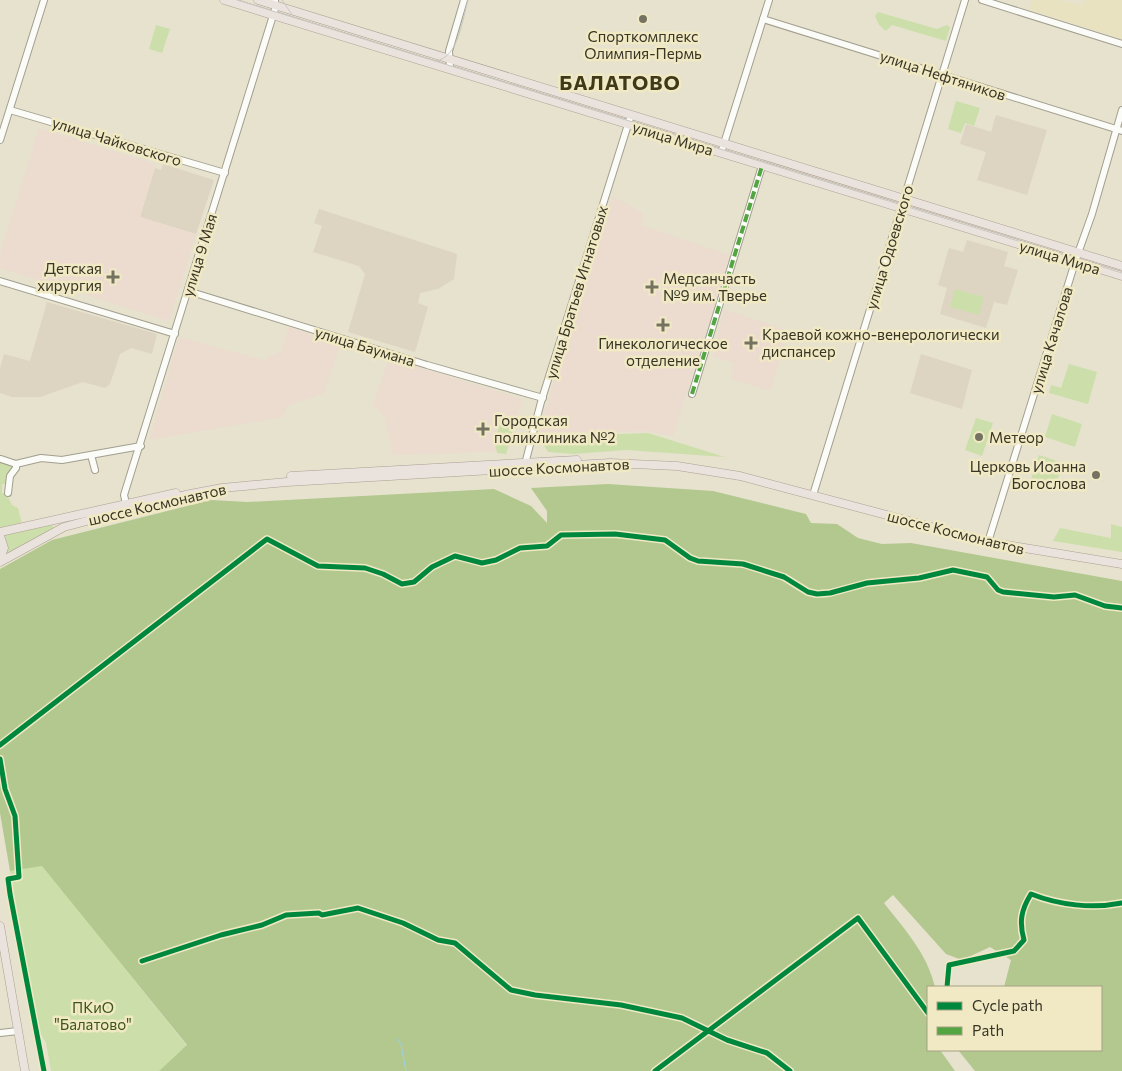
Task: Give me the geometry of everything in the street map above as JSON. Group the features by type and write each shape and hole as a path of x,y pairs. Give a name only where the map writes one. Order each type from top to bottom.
{"main road":[{"name":"улица Мира","path":"224,0 1122,276"},
{"name":"улица Мира","path":"258,0 275,3 449,59 1122,266"},
{"name":"шоссе Космонавтов","path":"0,532 200,492 251,484 524,466 610,463 677,466 740,476 813,493 988,540 1122,564"},
{"name":"шоссе Космонавтов","path":"0,561 64,527 127,506"},
{"path":"0,536 4,548 0,561"},
{"name":"шоссе Космонавтов","path":"988,540 1122,559"},
{"path":"0,926 25,1071"}],"street":[{"path":"0,140 44,0"},
{"path":"450,70 449,59 452,36 464,0"},
{"path":"721,153 769,0"},
{"name":"улица Одоевского","path":"813,493 943,75 964,0"},
{"path":"982,0 1122,44"},
{"name":"улица 9 Мая","path":"127,506 124,495 225,174 275,3"},
{"name":"улица Нефтяников","path":"763,19 1119,130"},
{"name":"улица Чайковского","path":"10,110 225,174"},
{"name":"улица Качалова","path":"988,540 1075,262 1119,130 1122,110"},
{"name":"улица Братьев Игнатовых","path":"524,466 630,115"},
{"path":"692,394 762,166"},
{"path":"0,281 175,334"},
{"name":"улица Баумана","path":"188,291 427,365 543,398"},
{"path":"1,459 16,464 41,458 62,460 140,446"},
{"path":"91,456 95,470"},
{"path":"8,493 10,476 16,468 16,464"},
{"path":"0,1033 18,1031"}],"shaded area":[{"path":"1032,0 1060,0 1082,6 1085,0 1122,0 1122,39 1029,10"},
{"path":"996,115 1047,130 1027,195 977,180 986,152 960,144 966,124 991,132"},
{"path":"39,128 156,164 140,217 196,234 169,321 0,268 0,254"},
{"path":"163,164 214,180 196,234 140,217 155,168 161,170"},
{"name":"Медсанчасть №9 им. Тверье","path":"612,196 643,213 641,225 730,255 673,436 648,431 538,433"},
{"path":"319,209 457,254 454,279 438,289 420,293 418,303 428,307 415,352 348,332 365,274 359,266 313,252 322,226 314,223"},
{"path":"967,240 1008,252 1004,266 1018,270 1007,305 994,302 986,328 940,314 947,288 938,285 949,248 963,252"},
{"path":"47,302 157,334 152,354 131,348 120,354 110,384 105,388 83,382 40,397 12,397 0,393 0,368 4,354 30,361"},
{"name":"Краевой кожно-венерологически диспансер","path":"724,309 789,331 770,391 731,379 733,363 713,356"},
{"path":"288,327 341,343 324,393 287,406 283,417 149,440 179,337 263,360 282,351"},
{"path":"921,354 972,370 962,409 910,393"},
{"path":"389,358 522,399 508,451 393,455 385,417 373,404"}],"green space":[{"path":"878,12 937,29 947,25 950,27 946,41 892,25 886,31 879,25 875,16"},
{"path":"156,25 170,29 162,53 149,49"},
{"path":"956,101 980,108 974,126 965,123 961,133 948,129"},
{"path":"955,289 984,297 979,315 950,307"},
{"path":"1069,364 1097,372 1088,404 1049,393 1051,385 1061,388"},
{"path":"1052,414 1082,424 1075,447 1045,437"},
{"name":"Метеор","path":"976,418 993,423 982,456 965,450"},
{"path":"499,425 514,426 506,454 497,453 495,443"},
{"path":"648,433 725,457 626,450 574,454 548,452 539,437"},
{"path":"1039,455 1063,463 1055,487 1031,479"},
{"path":"0,461 14,467 6,484 2,484 2,493 6,493 12,505 18,508 22,524 0,528"},
{"path":"608,484 713,491 806,514 811,523 837,524 858,538 882,544 911,543 1122,581 1122,1071 975,1071 959,1051 1102,1051 1102,986 1004,986 1011,960 990,947 962,960 946,954 893,895 884,903 921,953 927,963 935,986 927,986 927,1051 941,1051 955,1071 159,1071 187,1045 42,866 10,871 0,813 0,569 52,540 211,500 247,502 494,489 531,506 547,523 547,511 531,488"},
{"path":"1111,524 1122,527 1122,552 1053,541 1060,528 1111,538"},
{"path":"52,525 54,528 7,556 8,548 4,535"},
{"name":"ПКиО \"Балатово\"","path":"42,865 187,1046 159,1071 51,1071 46,1043 38,1029 10,871"}],"waterway":[{"path":"398,1039 406,1071"}],"tram line":[{"path":"237,0 1122,273"},
{"path":"282,0 293,16"},
{"path":"436,61 450,53 455,45 468,0"}],"marked path":[{"path":"692,394 762,166"}],"cycle path":[{"path":"0,745 267,539 318,566 365,568 383,574 402,584 414,582 432,567 455,556 482,563 496,560 520,548 547,546 561,535 615,534 665,540 690,558 698,561 743,564 784,577 808,592 817,594 830,593 867,583 919,578 953,570 987,577 998,590 1003,592 1054,597 1075,595 1105,606 1122,608"},
{"path":"0,759 5,789 15,816 19,877 8,879 10,894 44,1071"},
{"path":"947,986 949,965 1014,951 1024,940 1022,916 1031,894 1053,901 1076,905 1099,906 1122,903"},
{"path":"142,961 221,935 262,925 286,915 319,913 322,915 358,908 403,923 438,940 455,943 511,990 535,995 621,1005 682,1018 727,1040 767,1053 790,1071"},
{"path":"655,1071 858,918 927,1012"}],"place":[{"name":"Спорткомплекс Олимпия-Пермь","path":"643,19"},
{"name":"Детская хирургия","path":"113,277"},
{"name":"Медсанчасть №9 им. Тверье","path":"652,287"},
{"name":"Гинекологическое отделение","path":"663,325"},
{"name":"Краевой кожно-венерологически диспансер","path":"751,343"},
{"name":"Городская поликлиника №2","path":"483,429"},
{"name":"Метеор","path":"979,437"},
{"name":"Церковь Иоанна Богослова","path":"1096,475"}],"district":[{"name":"БАЛАТОВО","path":"620,82"}]}
